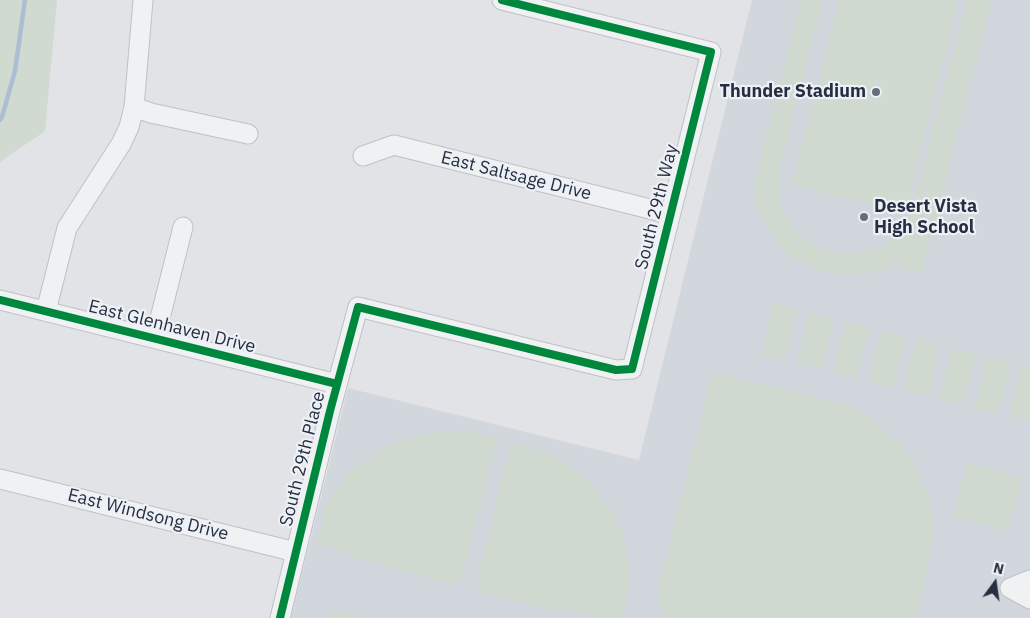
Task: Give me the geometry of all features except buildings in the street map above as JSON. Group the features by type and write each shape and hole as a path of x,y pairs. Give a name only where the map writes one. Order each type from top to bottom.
{"street":[{"path":"46,311 67,228 121,144 129,127 134,107 143,0"},
{"name":"South 29th Way","path":"358,307 616,370 632,369 711,52 502,0"},
{"path":"134,107 151,114 248,134"},
{"name":"East Saltsage Drive","path":"363,156 394,145 670,214"},
{"path":"154,338 183,227"},
{"name":"East Glenhaven Drive","path":"0,300 337,384"},
{"name":"South 29th Place","path":"280,618 337,384 358,307"},
{"name":"East Windsong Drive","path":"0,478 296,552"},
{"path":"1030,580 1010,588 1030,599"}],"shaded area":[{"path":"0,0 57,0 45,131 0,162"},
{"name":"Desert Vista High School","path":"752,0 1030,0 1030,618 291,618 348,388 639,460"},
{"path":"801,0 823,0 779,173 779,197 785,215 800,235 818,247 845,254 865,252 876,248 889,240 905,223 912,209 967,0 992,0 922,273 899,268 900,260 887,267 859,275 845,275 818,270 797,260 784,250 775,240 758,210 755,197 755,182 758,166"},
{"name":"Thunder Stadium","path":"839,0 959,0 905,214 792,185"},
{"path":"774,303 798,309 785,361 761,355"},
{"path":"809,312 833,318 821,369 797,363"},
{"path":"845,322 869,328 857,379 833,373"},
{"path":"881,330 905,336 892,388 868,382"},
{"path":"916,339 940,345 928,396 904,391"},
{"path":"952,348 976,354 963,405 939,399"},
{"path":"987,356 1011,362 998,414 974,408"},
{"path":"1022,365 1030,367 1030,421 1010,416"},
{"path":"713,372 838,403 858,410 889,433 903,447 915,463 930,499 933,519 932,549 915,618 666,618 656,599"},
{"path":"442,432 470,432 498,439 462,578 450,584 358,558 315,542 326,506 340,482 352,469 391,443"},
{"path":"511,442 554,455 572,467 586,478 616,515 630,565 629,586 622,618 541,608 481,593 477,582"},
{"path":"967,463 1022,477 1008,531 953,517"},
{"path":"329,609 364,618 327,618"}],"waterway":[{"path":"0,120 15,71 25,0"}],"cycle path":[{"path":"280,618 330,411 358,307 616,370 632,369 711,52 502,0"},
{"path":"0,300 337,384"}],"place":[{"name":"Thunder Stadium","path":"876,92"},
{"name":"Desert Vista High School","path":"864,217"}]}
